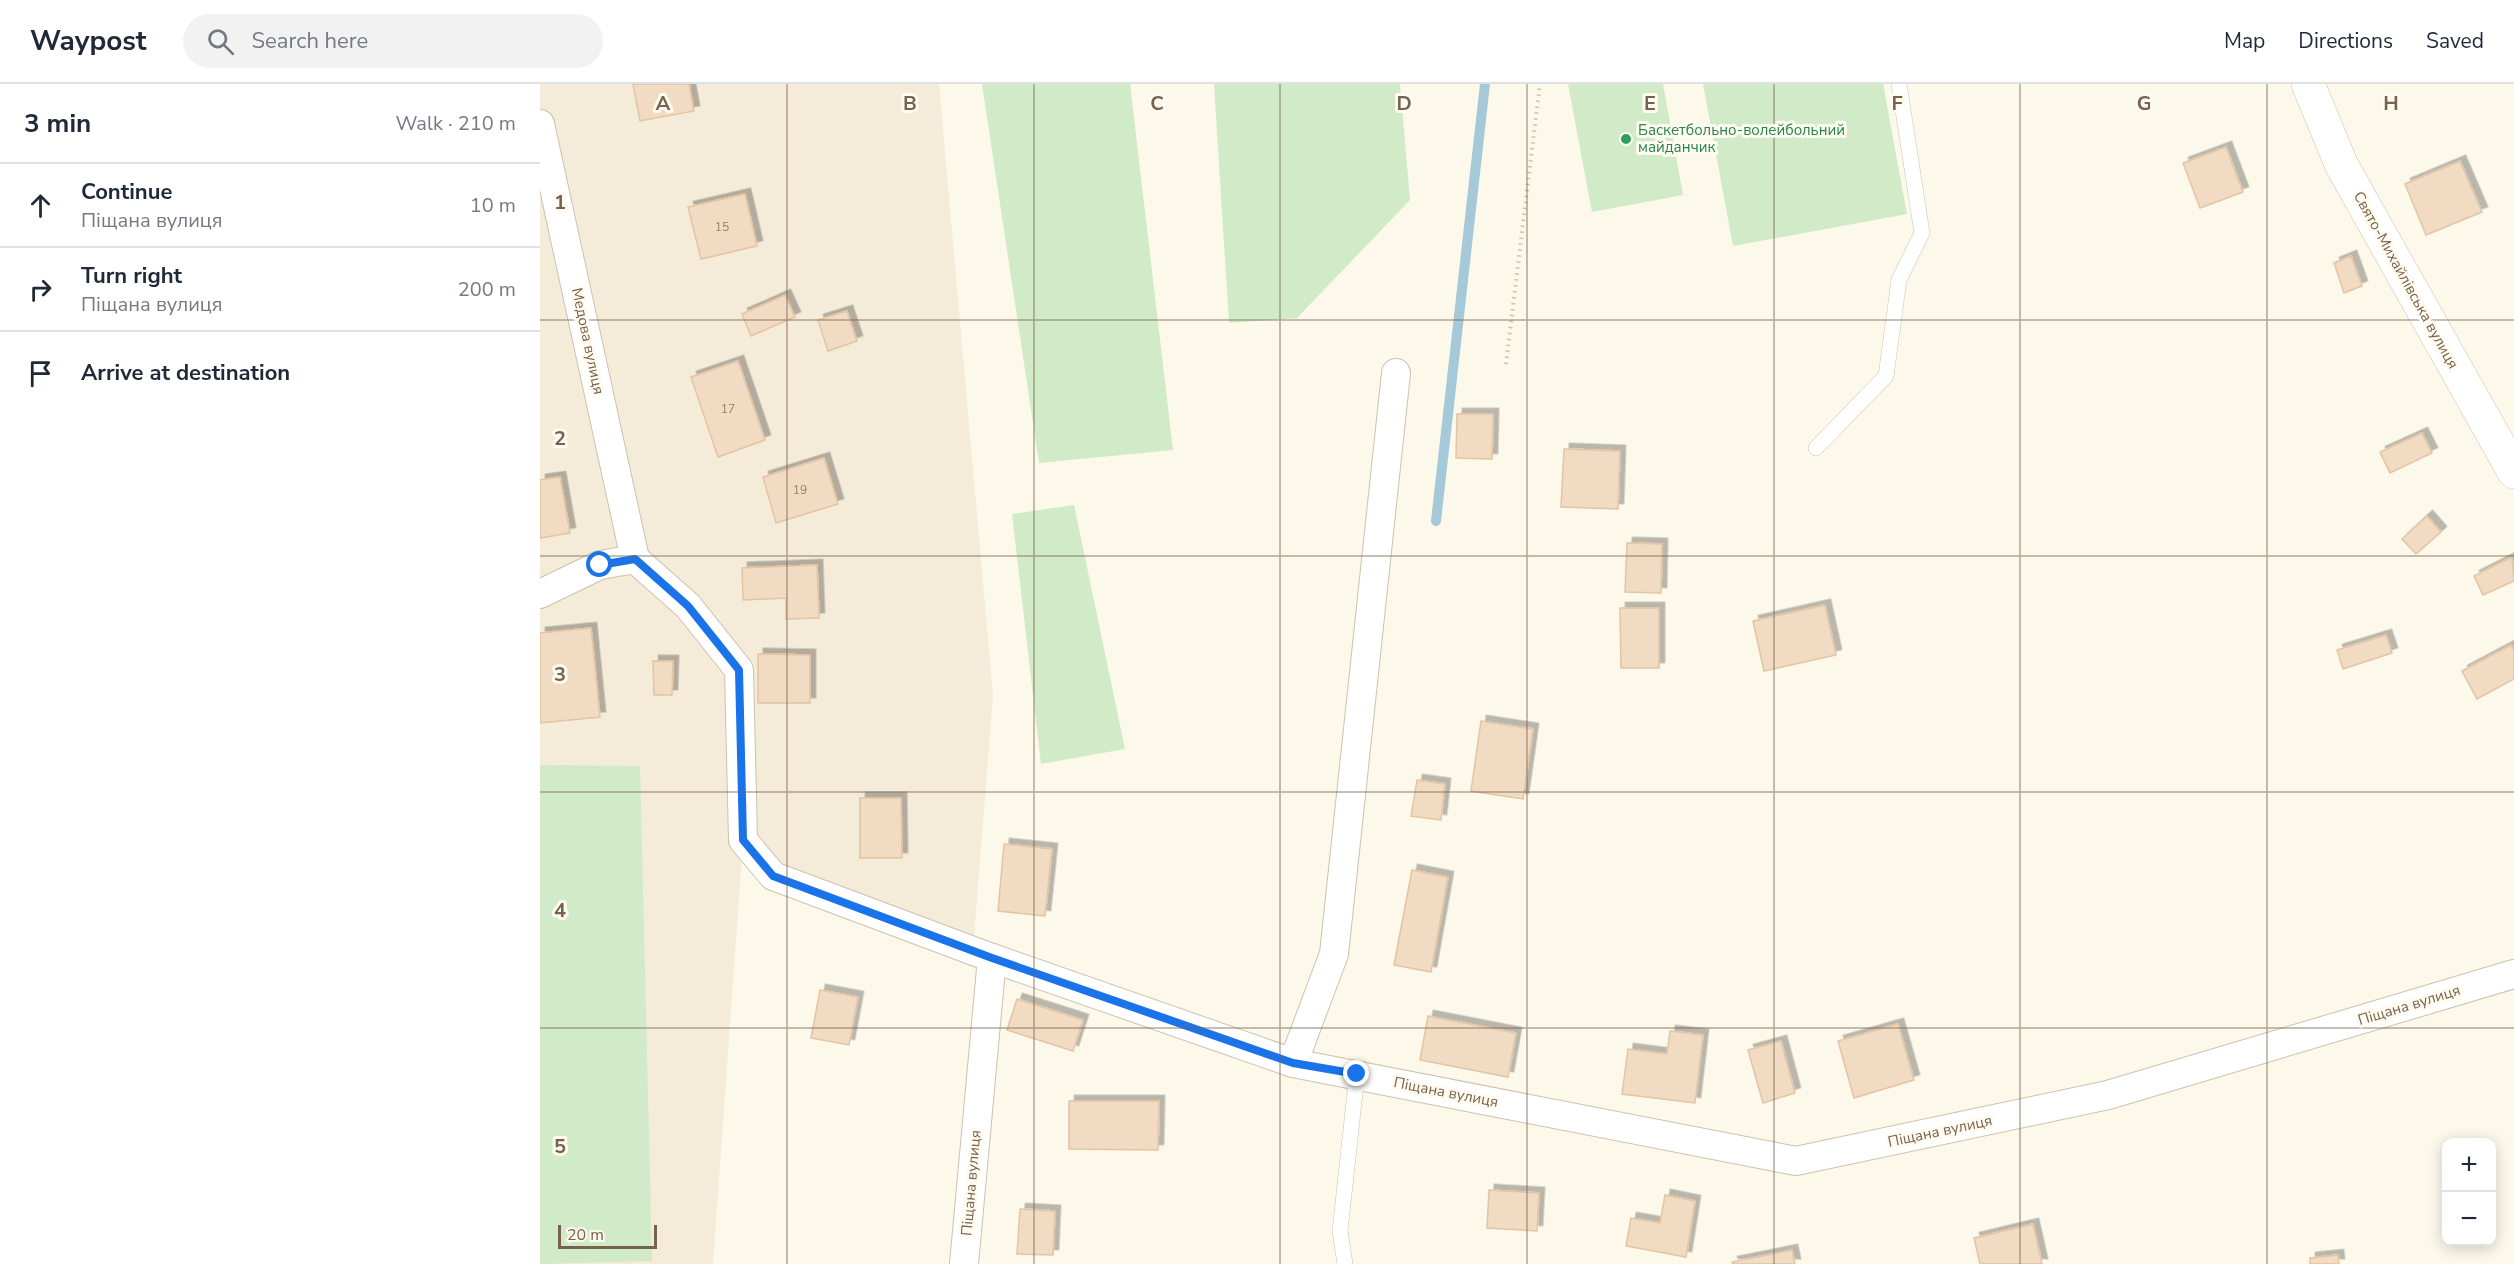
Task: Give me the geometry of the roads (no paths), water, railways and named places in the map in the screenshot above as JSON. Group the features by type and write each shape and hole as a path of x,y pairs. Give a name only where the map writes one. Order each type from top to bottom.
{"street":[{"name":"Свято-Михайлівська вулиця","path":"2308,84 2343,166 2514,472"},
{"name":"Медова вулиця","path":"540,124 635,559"},
{"path":"1293,1063 1334,954 1396,373"},
{"path":"540,594 600,565 635,559"},
{"name":"Піщана вулиця","path":"635,559 688,606 739,670 743,840 773,876 992,958 1293,1063 1796,1161 2108,1095 2514,974"},
{"name":"Піщана вулиця","path":"964,1264 992,958"}],"lane":[{"path":"1816,448 1886,376 1899,280 1922,232 1899,84"},
{"path":"1345,1264 1340,1231 1357,1074"}],"waterway":[{"path":"1436,521 1485,84"}],"place":[{"name":"Баскетбольно-волейбольний майданчик","path":"1626,139"}]}
